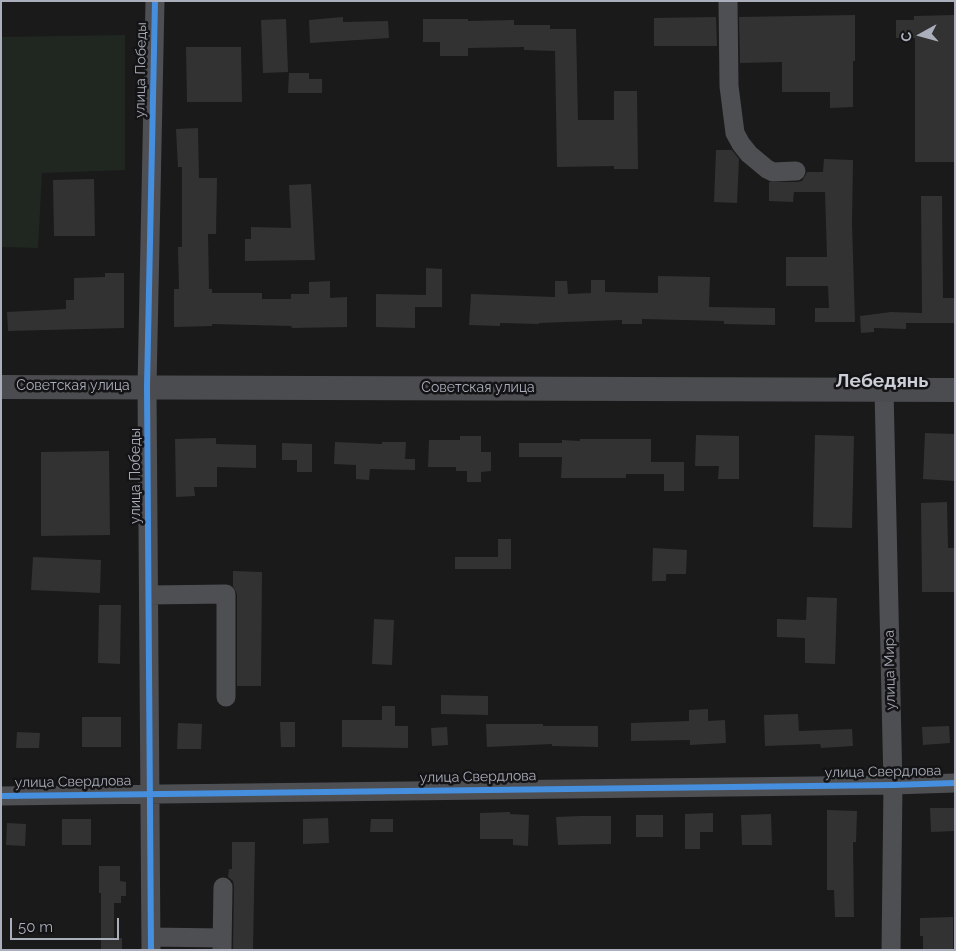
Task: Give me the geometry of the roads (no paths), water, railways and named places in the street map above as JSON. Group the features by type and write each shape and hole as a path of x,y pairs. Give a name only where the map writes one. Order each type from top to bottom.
{"main road":[{"name":"Советская улица","path":"1,387 955,390"}],"street":[{"name":"улица Победы","path":"151,943 148,386 155,1"},
{"path":"728,1 729,86 735,133 749,154 767,169 773,172 796,171"},
{"name":"улица Мира","path":"884,390 893,785 891,950"},
{"path":"149,596 226,594 226,697"},
{"name":"улица Свердлова","path":"1,796 955,783"},
{"path":"151,943 222,944 223,887"}],"district":[{"name":"Лебедянь","path":"882,381"}]}
